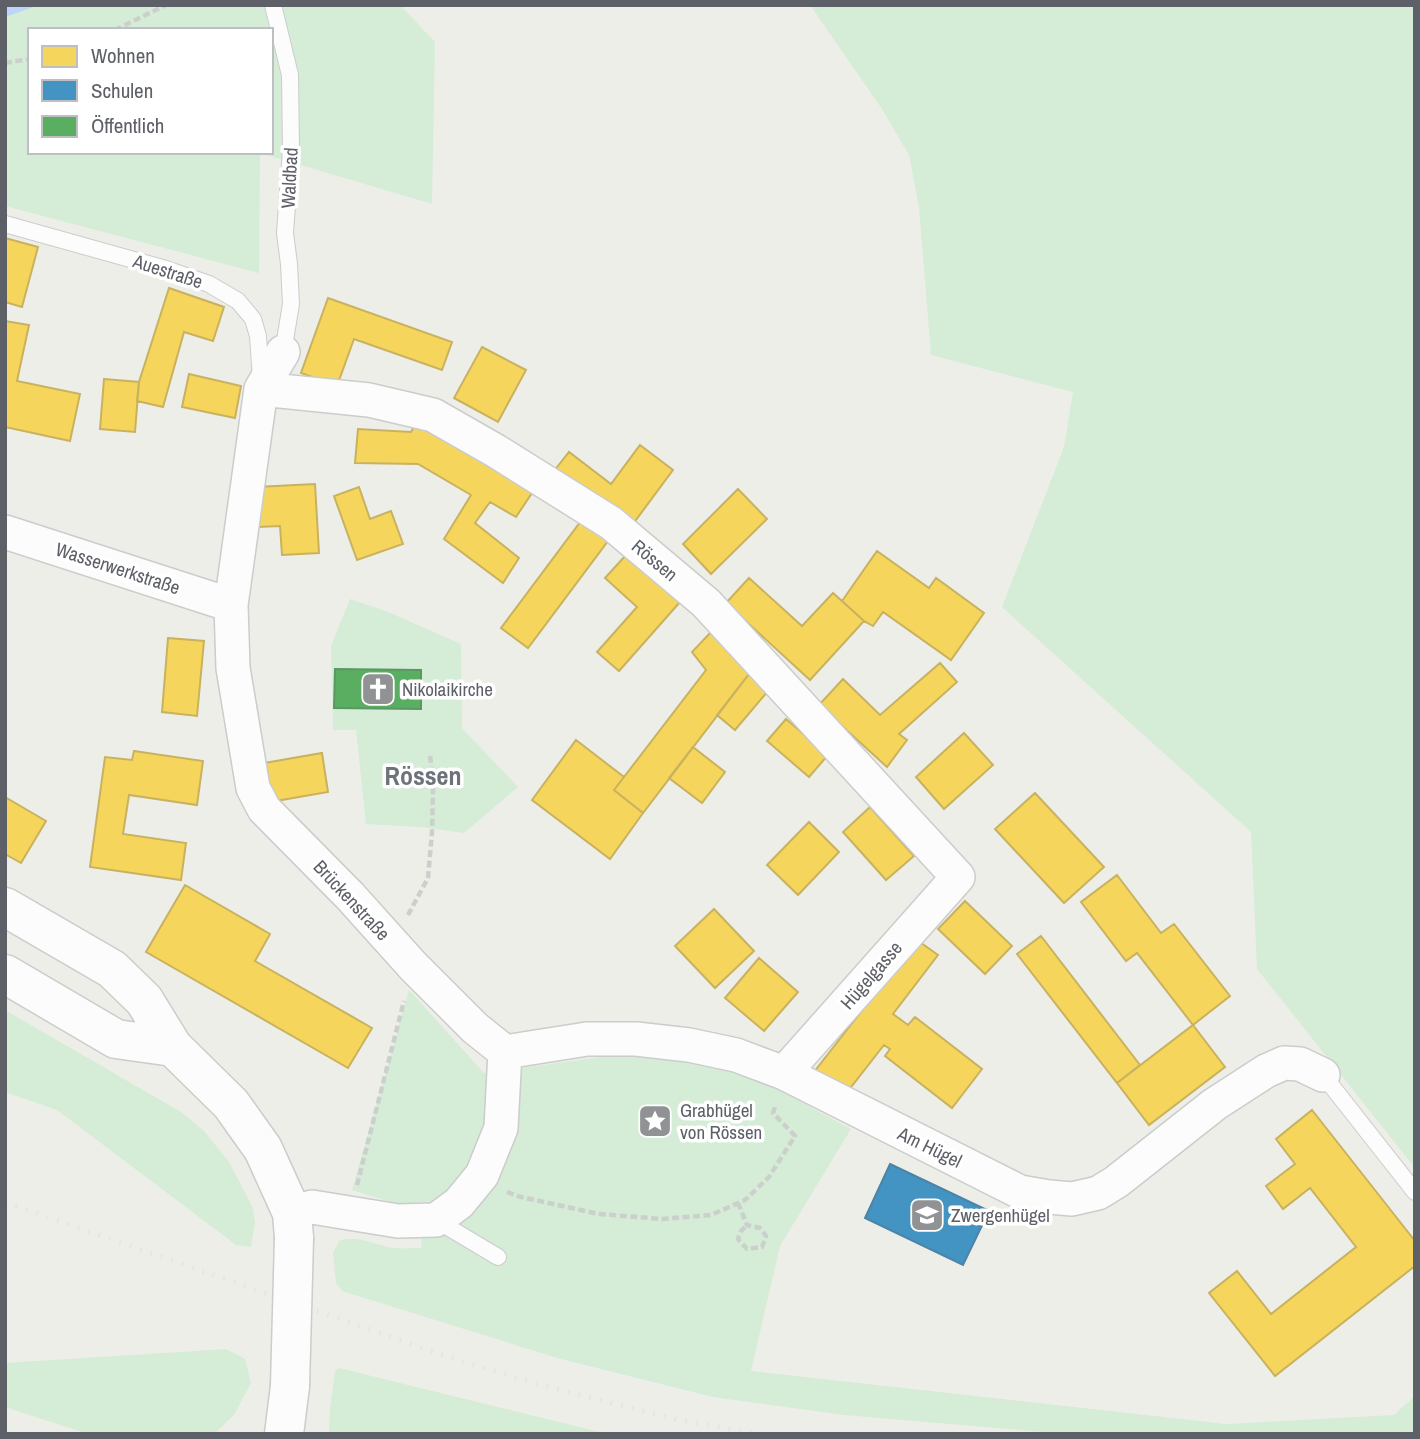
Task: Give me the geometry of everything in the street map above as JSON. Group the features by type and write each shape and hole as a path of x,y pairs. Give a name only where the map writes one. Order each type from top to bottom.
{"street":[{"path":"261,389 283,352"},
{"name":"Brückenstraße","path":"261,389 231,605 233,668 253,788 264,809 350,896 403,955 475,1028 505,1052"},
{"name":"Rössen","path":"261,389 369,400 433,415 611,523 706,603 958,877"},
{"name":"Wasserwerkstraße","path":"5,532 231,605"},
{"name":"Hügelgasse","path":"784,1073 958,877"},
{"path":"5,908 112,969 144,1000 173,1047 231,1104 263,1149 293,1226 290,1386 284,1434"},
{"path":"5,974 116,1038 173,1047"},
{"name":"Am Hügel","path":"505,1052 587,1039 636,1039 689,1045 736,1055 784,1073 1020,1192 1072,1199 1098,1193 1116,1182 1215,1104 1266,1070 1284,1063 1300,1065 1323,1075"},
{"path":"293,1226 312,1207 398,1222 436,1220 459,1203 482,1175 500,1128 505,1052"}],"lane":[{"name":"Waldbad","path":"273,5 290,75 291,149 285,233 291,304 283,352"},
{"name":"Auestraße","path":"5,223 166,269 209,284 238,301 253,320 258,336 261,389"},
{"path":"1323,1075 1415,1192"},
{"path":"436,1220 498,1257"}],"path":[{"path":"119,28 166,5"},
{"path":"5,63 28,59"},
{"path":"350,1213 403,955 428,878 433,791 430,753"},
{"path":"477,1181 521,1197 599,1214 662,1219 711,1215 745,1200 769,1177 795,1136 774,1113 784,1073"},
{"path":"738,1203 747,1225"},
{"path":"747,1225 760,1228 766,1236 762,1247 747,1249 738,1239 747,1225"}],"green space":[{"path":"40,5 400,5 435,42 432,204 263,154 273,154 273,28 28,28 28,154 260,154 259,273 5,206 5,17"},
{"path":"810,5 1415,5 1415,1168 1257,969 1251,832 1002,607 1064,447 1073,392 931,355 919,208 909,155 882,109"},
{"path":"350,599 386,611 461,644 462,728 518,787 464,833 366,824 356,730 333,730 331,646"},
{"path":"409,990 484,1073 608,1056 671,1054 746,1072 851,1129 780,1246 751,1371 1226,1424 1394,1415 1415,1396 1415,1434 1067,1434 844,1415 713,1397 557,1358 342,1291 336,1283 333,1253 339,1241 352,1239 393,1248 421,1248 425,1202 397,1204 352,1190"},
{"path":"5,1010 181,1112 204,1131 229,1162 253,1208 255,1223 251,1247 236,1245 57,1110 5,1092"},
{"path":"226,1349 245,1359 251,1383 234,1415 214,1434 88,1434 5,1407 5,1363"},
{"path":"339,1368 608,1434 329,1434 335,1371"}],"water":[{"path":"5,5 40,5 5,17"}],"building: Wohnen":[{"path":"5,238 38,247 22,307 5,302"},
{"path":"169,288 224,307 213,341 184,332 163,407 137,401 139,382"},
{"path":"328,298 452,342 442,370 354,339 337,386 301,373"},
{"path":"5,321 29,325 17,381 80,394 70,441 5,427"},
{"path":"482,347 526,370 498,422 454,398"},
{"path":"189,374 241,386 235,418 182,407"},
{"path":"104,379 139,382 135,432 100,429"},
{"path":"417,421 532,493 516,517 490,502 475,523 519,558 503,583 444,539 471,495 418,464 355,463 358,429 411,432"},
{"path":"640,445 673,470 630,528 554,471 569,452 611,484"},
{"path":"315,484 319,553 282,555 280,526 258,527 256,487"},
{"path":"359,487 370,519 391,511 403,544 357,560 334,496"},
{"path":"738,489 767,519 711,574 683,544"},
{"path":"581,521 608,541 528,648 501,628"},
{"path":"877,551 929,588 936,578 984,613 951,660 883,612 873,626 842,601"},
{"path":"626,555 680,602 619,671 597,652 637,607 605,578"},
{"path":"749,578 802,626 833,593 864,621 810,680 726,603"},
{"path":"711,632 749,674 643,813 614,790 706,670 692,652"},
{"path":"168,638 204,641 197,716 162,712"},
{"path":"940,663 957,682 899,734 907,740 887,767 819,705 843,679 880,715"},
{"path":"749,674 768,691 735,730 717,715"},
{"path":"786,719 828,755 809,777 767,741"},
{"path":"964,733 993,765 944,809 916,777"},
{"path":"576,740 624,777 614,790 643,813 610,859 532,800"},
{"path":"693,747 725,772 702,803 669,778"},
{"path":"134,751 203,761 197,805 129,795 123,834 186,843 181,880 90,867 105,757 132,760"},
{"path":"322,753 328,792 270,802 264,763"},
{"path":"1035,793 1104,867 1064,903 995,829"},
{"path":"5,797 46,821 21,863 5,854"},
{"path":"870,807 914,856 886,880 843,832"},
{"path":"809,822 839,852 798,895 767,865"},
{"path":"1117,875 1161,933 1174,924 1230,996 1193,1025 1137,953 1126,961 1081,902"},
{"path":"185,885 270,934 255,961 372,1028 348,1068 146,952"},
{"path":"965,901 1012,946 985,974 938,929"},
{"path":"714,909 754,951 715,988 675,946"},
{"path":"1041,936 1140,1065 1117,1083 1017,954"},
{"path":"917,940 938,955 893,1014 908,1025 915,1017 982,1069 952,1108 885,1056 890,1049 884,1045 844,1096 814,1072"},
{"path":"759,958 798,992 764,1031 725,998"},
{"path":"1193,1025 1225,1067 1149,1125 1117,1083"},
{"path":"1312,1110 1415,1241 1415,1266 1275,1376 1209,1293 1237,1271 1271,1314 1356,1247 1310,1188 1283,1209 1266,1186 1295,1164 1276,1139"}],"building: Schulen":[{"name":"Zwergenhügel","path":"890,1164 989,1211 963,1265 865,1218"}],"building: Öffentlich":[{"name":"Nikolaikirche","path":"335,669 421,670 421,709 334,708"}],"railway":[{"path":"5,1202 443,1355 520,1379 675,1419 756,1434"}],"place":[{"name":"Nikolaikirche","path":"378,689"},
{"name":"Grabhügel von Rössen","path":"655,1121"},
{"name":"Zwergenhügel","path":"927,1215"}],"district":[{"name":"Rössen","path":"423,775"}]}
